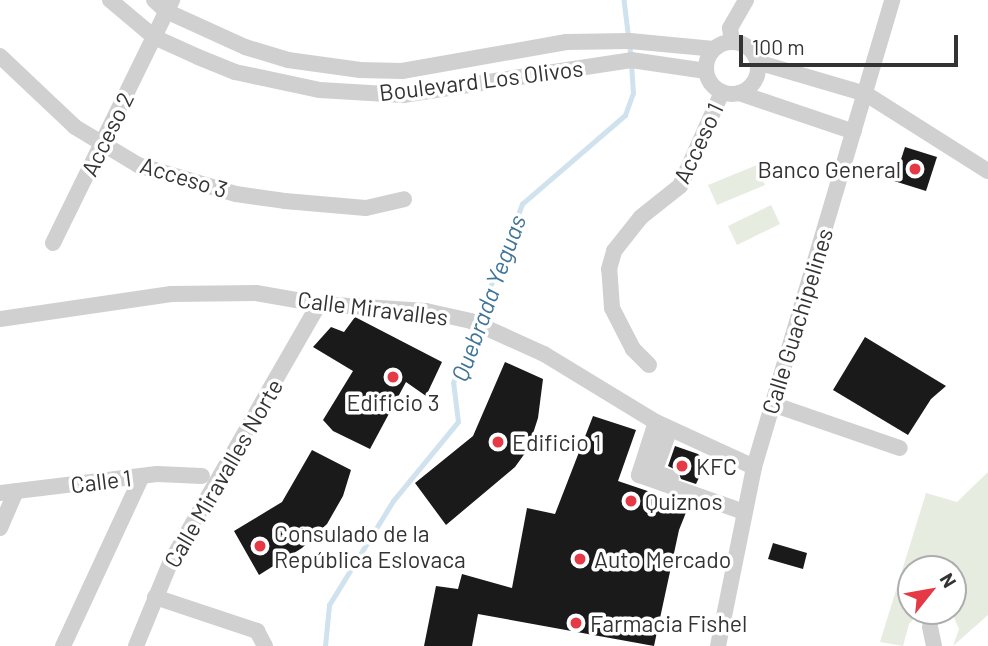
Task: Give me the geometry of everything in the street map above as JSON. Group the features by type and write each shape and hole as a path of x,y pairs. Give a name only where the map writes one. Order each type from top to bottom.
{"street":[{"name":"Boulevard Los Olivos","path":"110,0 161,14 245,47 314,65 402,71 566,42 630,41 714,49"},
{"path":"732,42 730,28 746,0"},
{"name":"Calle Guachipelines","path":"718,646 754,467 892,0"},
{"name":"Boulevard Los Olivos","path":"161,14 235,72 320,90 403,95 631,60 706,71"},
{"name":"Acceso 2","path":"53,243 161,14"},
{"path":"853,132 739,93 722,92 711,84 706,71 714,49 732,42 743,45 757,62 866,94 988,171"},
{"name":"Acceso 3","path":"0,56 38,95 101,145 138,165 236,194 356,208 404,199"},
{"path":"739,93 754,82 757,62"},
{"path":"435,89 437,63"},
{"name":"Acceso 1","path":"649,365 633,349 612,307 609,269 614,251 641,217 680,186 722,92"},
{"name":"Calle Miravalles","path":"0,319 171,295 256,293 319,304 426,312 478,324 544,354 663,425 754,467"},
{"name":"Calle Miravalles Norte","path":"136,646 155,597 319,304"},
{"path":"772,404 900,448"},
{"path":"663,425 654,472 745,510"},
{"path":"63,646 142,475"},
{"name":"Calle 1","path":"8,492 142,475 202,475"},
{"path":"0,528 8,492"},
{"path":"155,597 257,631 265,646"},
{"path":"930,626 934,646"}],"shaded area":[{"path":"757,165 765,185 717,205 708,185"},
{"path":"771,205 780,224 737,245 728,226"},
{"path":"988,472 988,615 953,646 959,629 957,625 967,625 967,555 907,555 926,493 957,502"},
{"path":"897,587 897,625 909,625 903,646 880,642"}],"building":[{"name":"Banco General","path":"905,147 937,157 926,191 894,181"},
{"name":"Edificio 3","path":"355,317 442,362 426,396 406,382 370,449 333,431 323,420 353,371 313,347 331,327 344,332"},
{"path":"865,337 946,386 931,399 908,435 833,390"},
{"name":"Edificio 1","path":"505,362 543,379 538,418 528,449 515,467 446,525 415,483 473,436"},
{"path":"593,416 636,430 618,481 689,505 679,530 654,646 478,614 472,646 424,646 436,586 458,589 462,574 512,588 527,508 555,514"},
{"name":"KFC","path":"675,446 698,454 706,463 696,484 681,479 678,471 668,466"},
{"path":"312,450 351,470 343,496 327,524 302,548 259,575 234,531 282,502"},
{"path":"773,543 807,553 803,569 768,559"}],"waterway":[{"name":"Quebrada Yeguas","path":"624,0 631,56"},
{"name":"Quebrada Yeguas","path":"325,646 329,605 393,501 458,422 453,383 522,204 625,115 633,93 631,64"}],"place":[{"name":"Banco General","path":"915,169"},
{"name":"Edificio 3","path":"393,377"},
{"name":"Edificio 1","path":"498,442"},
{"name":"KFC","path":"682,466"},
{"name":"Quiznos","path":"631,501"},
{"name":"Consulado de la República Eslovaca","path":"260,546"},
{"name":"Auto Mercado","path":"580,559"},
{"name":"Farmacia Fishel","path":"576,623"}]}
